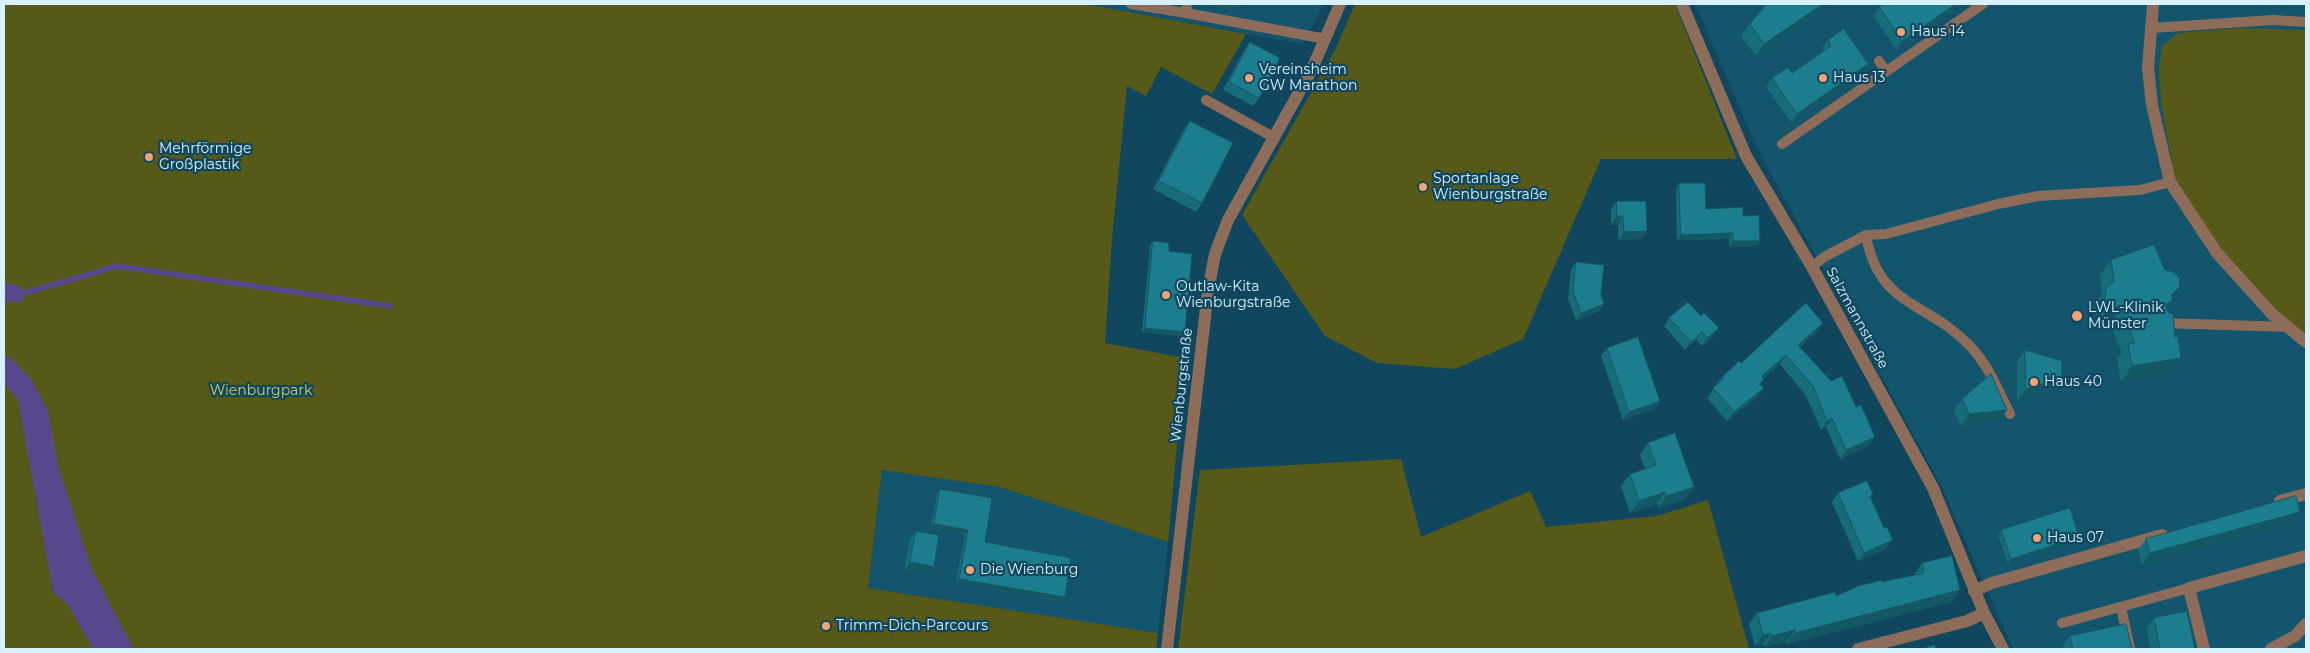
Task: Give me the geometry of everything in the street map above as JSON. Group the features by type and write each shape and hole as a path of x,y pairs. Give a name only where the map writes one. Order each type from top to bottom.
{"street":[{"name":"Wienburgstraße","path":"1167,649 1211,272 1228,220 1326,39 1340,4"},
{"name":"Salzmannstraße","path":"1682,4 1746,156 1812,267 1933,488 1974,590 2003,649"},
{"path":"2153,4 2148,68 2152,105 2170,182 2217,253 2272,314 2306,342"},
{"path":"2268,505 2306,494"},
{"path":"1974,590 1992,582 2173,531"},
{"path":"2204,649 2189,588 2306,556"},
{"path":"1858,649 1967,621 1984,613"},
{"path":"2271,649 2295,636 2306,624"}],"lane":[{"path":"1131,4 1186,8 1326,39"},
{"path":"1782,144 1983,4"},
{"path":"2152,28 2273,20 2306,22"},
{"path":"1879,61 1886,71"},
{"path":"1206,100 1274,138"},
{"path":"1812,267 1824,257 1866,234 1886,234 1998,204 2038,196 2140,190 2170,182"},
{"path":"1866,234 1870,256 1884,282 1896,294 1948,327 1969,344 1988,369 2010,414"},
{"path":"2162,324 2289,327"},
{"path":"2062,623 2189,588"},
{"path":"2121,607 2130,649"}],"shaded area":[{"path":"1086,4 1323,4 1303,44"},
{"name":"LWL-Klinik Münster","path":"1695,4 2306,4 2306,649 2013,649 1941,485 1756,146"},
{"path":"4,282 21,287 25,293 22,302 4,302"},
{"path":"4,357 10,357 31,379 48,411 58,466 92,570 134,649 93,649 68,605 53,592 18,400 4,383"},
{"path":"882,470 1000,487 1168,542 1158,633 868,588"}],"green space":[{"name":"Wienburgpark","path":"4,4 1086,4 1246,34 1212,94 1161,67 1146,96 1127,86 1112,239 1105,343 1185,358 1168,542 1000,487 882,470 868,588 1158,633 1156,649 4,649"},
{"name":"Sportanlage Wienburgstraße","path":"1355,4 1675,4 1737,159 1601,159 1523,339 1455,369 1377,363 1325,336 1242,215 1335,50"},
{"path":"2239,28 2306,30 2306,336 2276,311 2222,251 2175,180 2161,102 2159,68 2162,46 2178,33"},
{"path":"1401,459 1421,537 1530,491 1546,527 1657,516 1708,500 1749,649 1178,649 1200,470"}],"building":[{"path":"1219,4 1235,4 1235,6"},
{"path":"1767,4 1823,4 1764,44 1750,24"},
{"name":"Haus 14","path":"1884,4 1956,4 1902,41 1879,7"},
{"name":"Haus 13","path":"1844,29 1868,64 1797,114 1772,78 1788,67 1792,73 1831,46 1828,40"},
{"name":"Vereinsheim GW Marathon","path":"1250,42 1280,58 1259,98 1229,82"},
{"path":"1190,121 1233,143 1202,203 1159,181"},
{"path":"1679,183 1705,183 1706,209 1743,207 1743,216 1759,215 1760,241 1733,241 1733,233 1681,235"},
{"path":"1617,201 1646,201 1647,231 1624,232 1623,216 1617,216"},
{"name":"Outlaw-Kita Wienburgstraße","path":"1153,241 1169,243 1169,251 1192,254 1185,332 1145,328"},
{"path":"2154,245 2165,270 2174,272 2180,279 2179,288 2172,294 2172,301 2167,304 2166,308 2169,313 2173,314 2175,337 2178,336 2181,358 2132,366 2128,344 2135,343 2121,308 2111,306 2105,298 2106,289 2114,281 2111,260"},
{"path":"1576,262 1604,265 1601,295 1604,304 1581,313 1573,292"},
{"path":"1688,302 1701,316 1704,313 1719,328 1707,338 1702,332 1691,342 1669,318"},
{"path":"1806,303 1823,323 1798,345 1831,381 1842,376 1856,407 1861,405 1875,437 1846,450 1832,418 1827,421 1813,386 1786,355 1762,376 1764,379 1759,384 1764,388 1734,412 1713,388 1739,361 1741,363"},
{"path":"1638,337 1660,401 1629,412 1607,348"},
{"path":"2025,350 2062,361 2062,378 2026,389"},
{"path":"1991,374 2007,410 1969,414 1962,399"},
{"path":"1675,433 1694,487 1667,496 1665,492 1639,501 1630,474 1656,465 1648,443"},
{"path":"1867,481 1873,494 1870,496 1884,528 1887,527 1893,540 1864,553 1838,493"},
{"path":"940,489 992,498 985,542 1071,558 1065,597 959,579 968,530 934,524"},
{"path":"2296,496 2300,512 2150,553 2146,539"},
{"name":"Haus 07","path":"2070,508 2079,537 2011,559 2001,530"},
{"path":"916,531 939,535 934,567 910,562"},
{"path":"1952,556 1960,590 1795,633 1795,630 1772,636 1771,633 1763,635 1757,613 1835,592 1836,596 1858,586 1882,580 1882,582 1924,573 1922,563"},
{"path":"2187,611 2195,649 2160,649 2154,618"},
{"path":"2126,624 2132,649 2073,649 2070,636"},
{"path":"1935,645 1936,649 1921,649"}],"waterway":[{"path":"25,293 117,266 390,306"}],"place":[{"name":"Haus 14","path":"1901,32"},
{"name":"Vereinsheim GW Marathon","path":"1249,78"},
{"name":"Haus 13","path":"1823,78"},
{"name":"Mehrförmige Großplastik","path":"149,157"},
{"name":"Sportanlage Wienburgstraße","path":"1423,187"},
{"name":"Outlaw-Kita Wienburgstraße","path":"1166,295"},
{"name":"LWL-Klinik Münster","path":"2077,316"},
{"name":"Haus 40","path":"2034,382"},
{"name":"Haus 07","path":"2037,538"},
{"name":"Die Wienburg","path":"970,570"},
{"name":"Trimm-Dich-Parcours","path":"826,626"}]}
